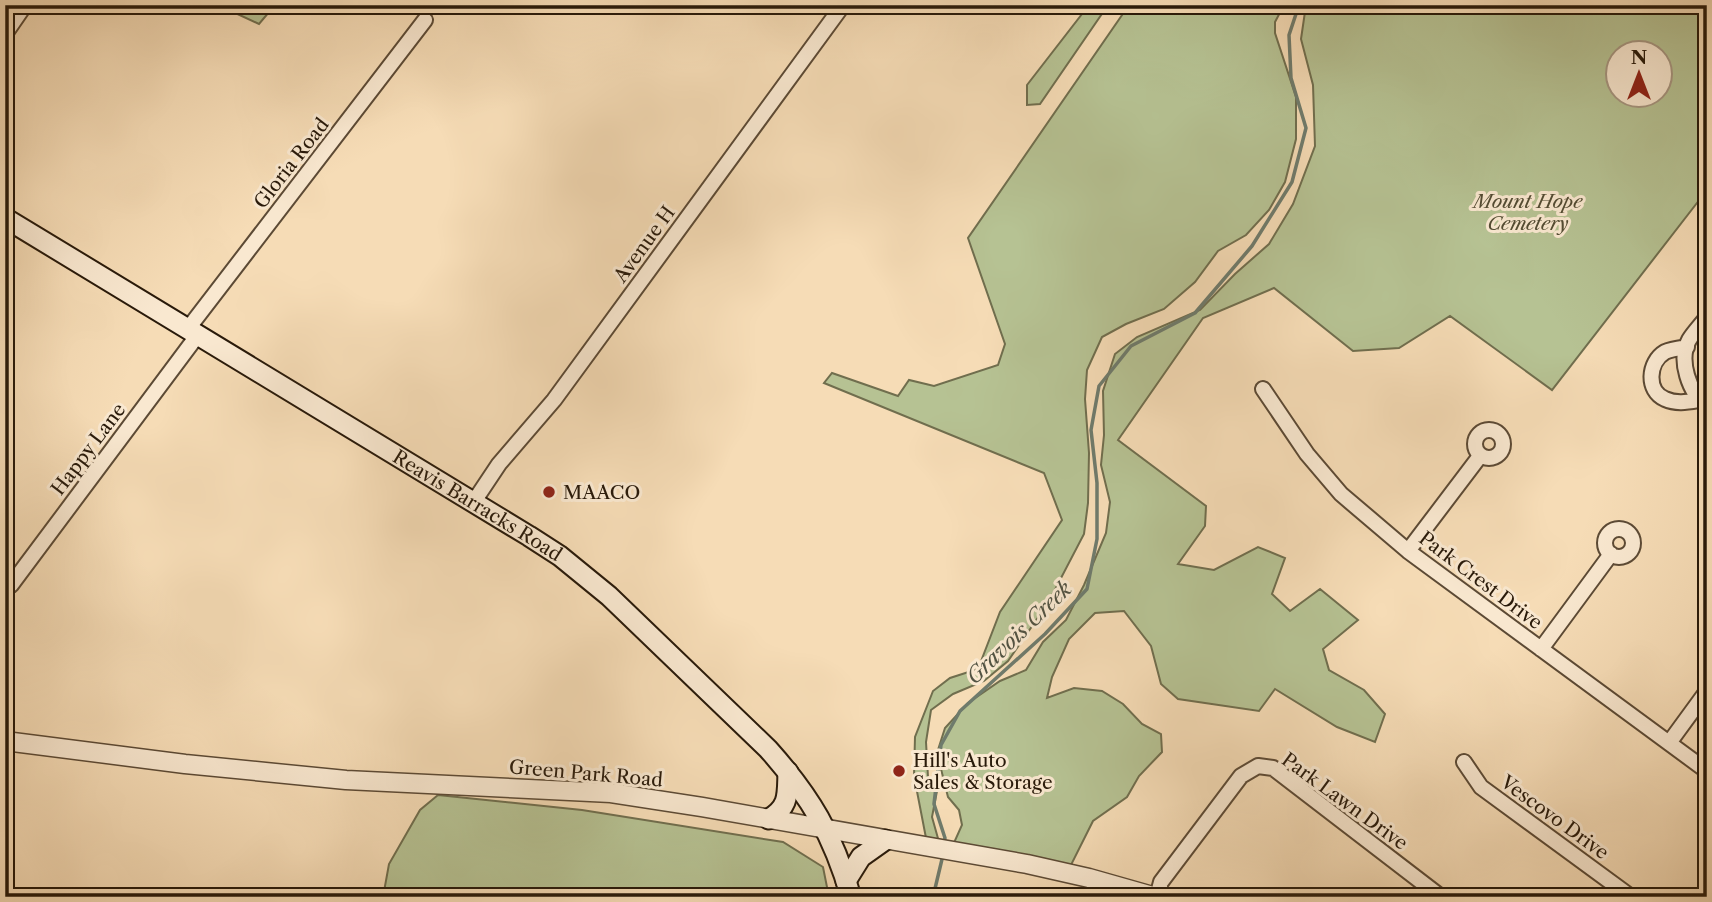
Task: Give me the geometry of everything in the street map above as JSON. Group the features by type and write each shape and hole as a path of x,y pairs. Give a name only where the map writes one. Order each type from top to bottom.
{"main road":[{"name":"Reavis Barracks Road","path":"5,218 544,546 593,583 739,721 788,772 811,802 827,830 838,854 848,889"},
{"path":"769,819 780,813 785,804 788,772"},
{"path":"848,889 861,857 885,840"}],"street":[{"path":"5,34 25,5"},
{"name":"Avenue H","path":"474,503 499,464 554,400 843,5"},
{"name":"Gloria Road","path":"192,333 425,20"},
{"path":"1703,403 1690,385 1685,355 1688,341 1707,317"},
{"name":"Happy Lane","path":"11,585 192,333"},
{"path":"1687,347 1667,351 1657,358 1652,368 1653,388 1667,401 1703,403"},
{"name":"Park Crest Drive","path":"1263,389 1307,454 1341,494 1408,551 1707,771"},
{"path":"1408,551 1480,456"},
{"path":"1541,649 1611,554"},
{"path":"1669,743 1707,691"},
{"name":"Green Park Road","path":"5,741 185,764 346,780 611,793 957,852 1066,873 1157,897"},
{"name":"Vescovo Drive","path":"1464,762 1481,787 1631,897"},
{"name":"Park Lawn Drive","path":"1157,897 1161,882 1241,776 1258,766 1273,768 1441,897"}],"green space":[{"path":"218,5 284,5 269,12 259,24"},
{"path":"1089,5 1108,5 1040,104 1027,105 1027,85"},
{"path":"1129,5 1284,5 1275,22 1275,33 1296,97 1296,139 1285,182 1269,210 1246,235 1218,251 1195,282 1164,309 1102,337 1087,370 1085,399 1089,453 1084,534 1048,603 1008,661 984,681 953,694 931,710 926,742 928,777 937,791 932,817 939,842 926,838 914,776 915,737 933,691 950,678 978,669 1000,612 1062,520 1044,473 824,383 832,373 898,396 909,380 934,386 998,365 1005,344 968,238"},
{"name":"Mount Hope Cemetery","path":"1306,5 1707,5 1707,190 1552,390 1450,316 1399,348 1353,351 1274,288 1203,318 1118,440 1206,506 1205,526 1178,564 1214,570 1258,547 1285,558 1272,594 1290,611 1320,589 1358,620 1323,649 1329,670 1364,690 1385,714 1375,742 1337,727 1275,689 1259,711 1178,699 1161,684 1151,646 1124,611 1095,613 1069,639 1052,677 1047,698 1074,688 1102,691 1123,704 1142,724 1161,734 1162,752 1139,776 1127,797 1093,821 1070,867 953,845 962,825 959,810 948,797 937,753 945,728 968,703 1000,681 1026,670 1043,642 1066,620 1106,533 1110,502 1101,465 1104,435 1103,391 1115,354 1137,337 1200,310 1269,244 1293,204 1315,146 1313,85 1301,39"},
{"path":"438,795 582,810 783,842 823,867 829,897 383,897 389,864 420,810"}],"waterway":[{"name":"Gravois Creek","path":"944,844 945,838 934,804 941,745 960,711 1045,634 1087,589 1097,539 1097,483 1091,430 1099,386 1131,346 1195,313 1252,246 1292,182 1306,128 1291,78 1289,35 1299,5"},
{"name":"Gravois Creek","path":"933,897 943,855"}],"place":[{"name":"MAACO","path":"549,492"},
{"name":"Hill's Auto Sales & Storage","path":"899,771"}]}
